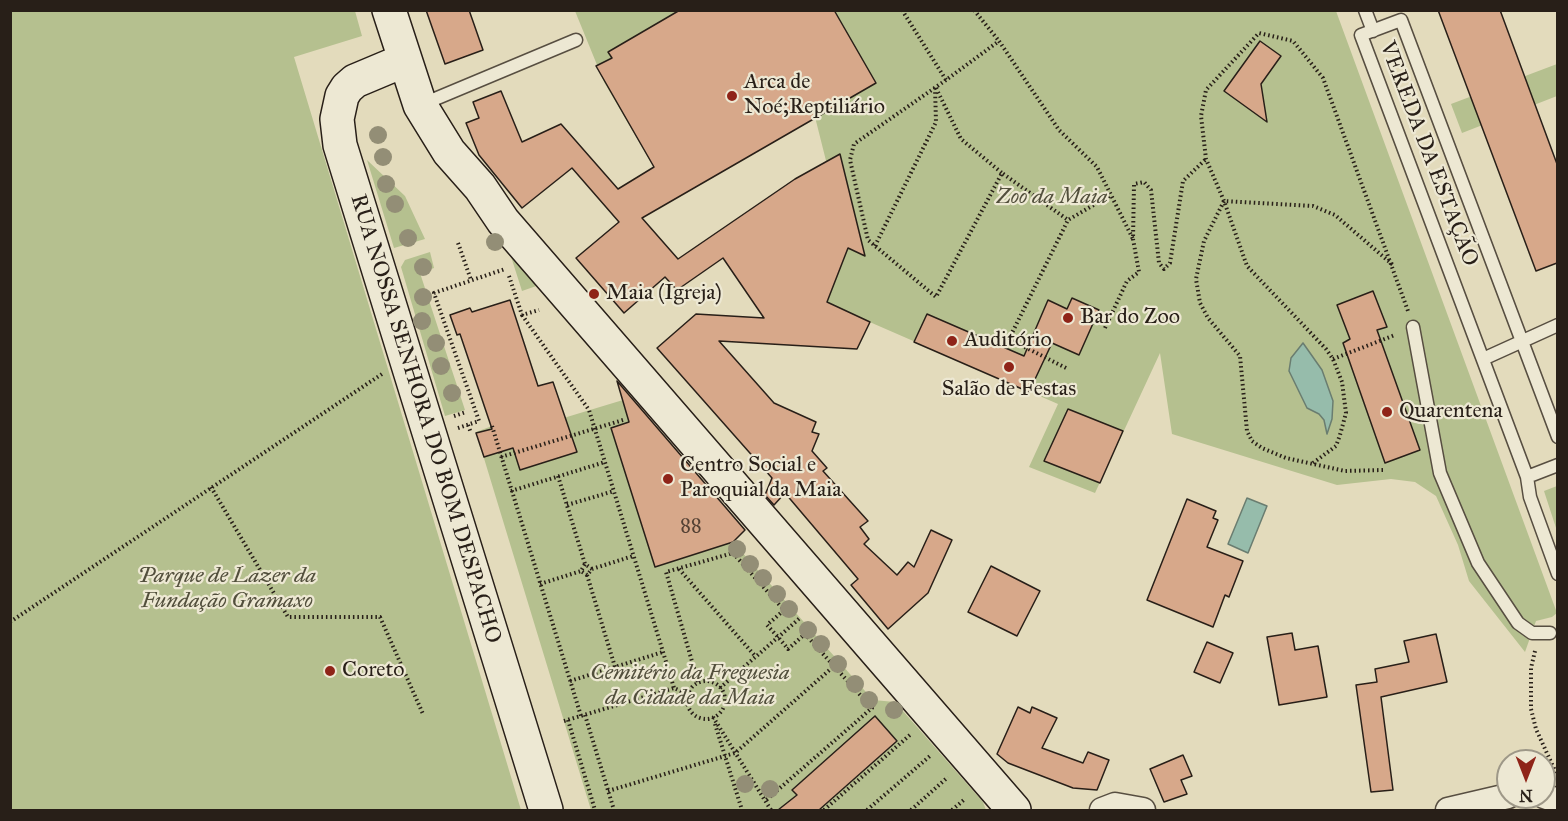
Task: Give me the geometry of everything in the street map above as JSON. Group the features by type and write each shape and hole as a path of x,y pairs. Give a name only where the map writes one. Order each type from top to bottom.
{"main road":[{"path":"388,10 420,105 436,134 480,187 503,221 1014,810"},
{"name":"RUA NOSSA SENHORA DO BOM DESPACHO","path":"405,60 355,81 347,88 342,96 337,119 340,145 546,810"}],"street":[{"path":"1448,810 1496,799"},
{"path":"1102,810 1115,805 1143,810"}],"lane":[{"path":"1365,10 1372,31"},
{"name":"VEREDA DA ESTAÇÃO","path":"1557,436 1401,20 1361,36 1527,477 1530,497 1557,574"},
{"path":"420,105 576,40"},
{"path":"1483,359 1557,325"},
{"path":"1413,327 1440,473 1478,563 1518,623 1532,633 1550,633"},
{"path":"1527,477 1557,465"}],"path":[{"path":"902,10 946,80"},
{"path":"974,10 999,40 1059,130 1097,167 1133,239"},
{"path":"1313,463 1335,446 1346,413 1346,401 1334,359 1252,274 1241,255 1224,201 1206,159 1201,116 1206,90 1259,33 1293,40 1323,78 1394,265 1413,327 1334,359"},
{"path":"999,40 854,144 850,160 868,240 936,297 1002,173"},
{"path":"935,87 962,139 1002,173 1068,220"},
{"path":"875,246 936,122 935,87"},
{"path":"1105,328 1126,281 1139,273 1133,239 1134,184 1144,182 1151,189 1159,263 1164,269 1170,263 1183,181 1206,159"},
{"path":"1066,368 1009,339 1068,220 1111,195"},
{"path":"1224,201 1313,206 1343,221 1394,265"},
{"path":"1224,201 1201,250 1196,279 1200,303 1208,318 1240,356 1247,431 1252,441 1286,458 1345,471 1383,470"},
{"path":"458,243 471,280"},
{"path":"471,433 466,425 479,421 435,293 507,268 522,315 589,410 674,688"},
{"path":"522,315 537,310"},
{"path":"10,622 387,370"},
{"path":"501,457 623,420"},
{"path":"492,426 570,681 614,810"},
{"path":"511,491 605,462"},
{"path":"558,476 585,564 592,569"},
{"path":"211,487 288,617 380,617 423,714"},
{"path":"567,505 614,491"},
{"path":"698,682 666,572 734,553 784,610 767,625 788,649 805,634 872,708 765,801"},
{"path":"587,575 592,569 633,556"},
{"path":"540,584 581,571 585,564"},
{"path":"679,569 756,657"},
{"path":"581,571 587,575 615,667"},
{"path":"720,688 800,618"},
{"path":"1550,633 1536,649 1530,690 1536,729 1557,777"},
{"path":"570,681 663,652"},
{"path":"608,791 735,753 834,666"},
{"path":"711,681 720,688 724,705 713,717 700,718 693,714 687,703 687,694 698,682 711,681"},
{"path":"595,810 566,721 674,688 687,694"},
{"path":"713,717 771,810"},
{"path":"713,717 742,810"},
{"path":"824,810 911,734 917,741"},
{"path":"924,748 936,763"},
{"path":"867,810 930,756"},
{"path":"943,770 955,784"},
{"path":"911,810 949,777"},
{"path":"961,790 973,804"},
{"path":"952,810 967,797"}],"green space":[{"name":"Parque de Lazer da Fundação Gramaxo","path":"10,11 355,11 362,36 294,57 521,810 11,810"},
{"name":"Zoo da Maia","path":"575,11 1336,11 1557,613 1552,617 1536,621 1525,652 1469,581 1458,545 1436,496 1415,482 1391,479 1337,485 1172,434 1160,353 1095,493 1029,467 1058,404 826,303 848,248 815,117 673,200 604,82"},
{"path":"1557,64 1557,96 1462,133 1451,104"},
{"path":"367,160 405,196 425,239 394,248"},
{"path":"507,244 542,284 522,291"},
{"path":"430,252 434,268 420,273 465,410 445,416 401,267 405,260"},
{"name":"Cemitério da Freguesia da Cidade da Maia","path":"623,400 634,442 655,566 733,542 873,700 895,702 983,802 986,810 591,810 476,432 492,426 501,437"},
{"path":"1558,486 1557,531 1544,491"}],"shaded area":[{"path":"1303,343 1322,370 1333,401 1332,419 1327,434 1324,420 1319,414 1307,408 1289,371 1291,358"},
{"path":"1247,498 1267,506 1248,553 1228,544"}],"building":[{"path":"426,10 469,10 483,50 445,64"},
{"path":"680,10 834,10 876,83 642,218 678,259 795,179 840,154 865,256 848,248 827,302 870,322 857,349 719,341 774,403 816,422 812,432 819,434 812,451 827,468 823,471 868,521 860,527 869,539 864,544 897,575 908,562 914,567 931,530 952,540 928,593 888,629 851,585 858,579 785,493 774,505 765,495 772,478 657,348 696,314 764,318 723,258 677,290 665,277 624,313 576,258 619,222 572,168 522,208 479,155 466,123 479,118 473,102 501,91 522,142 561,124 618,189 654,167 596,66 612,58 608,52"},
{"path":"1438,10 1500,10 1557,164 1557,263 1536,271"},
{"path":"1260,41 1281,56 1261,84 1267,122 1224,91"},
{"path":"1373,291 1387,327 1377,330 1420,450 1385,463 1343,343 1350,339 1337,305"},
{"path":"1072,298 1099,310 1079,355 1052,343 1029,392 914,342 927,314 1024,356 1048,300 1067,309"},
{"path":"510,300 538,386 553,382 577,452 520,470 513,448 484,457 476,433 492,429 460,334 457,335 450,315 470,308 472,312"},
{"name":"Centro Social e Paroquial da Maia","path":"617,381 745,530 733,542 655,567 611,428 629,422"},
{"path":"1068,409 1123,431 1100,483 1044,461"},
{"path":"1187,499 1216,511 1213,518 1218,520 1207,547 1243,561 1229,597 1225,595 1213,627 1147,600"},
{"path":"991,566 1040,591 1017,636 968,612"},
{"path":"1292,633 1295,650 1318,646 1327,697 1279,705 1267,637"},
{"path":"1436,634 1447,682 1381,697 1393,790 1371,792 1356,685 1377,682 1375,669 1409,662 1404,641"},
{"path":"1207,642 1233,653 1220,683 1194,672"},
{"path":"1018,707 1030,713 1032,707 1057,718 1042,748 1083,763 1088,752 1109,760 1097,790 1073,788 1008,763 997,754"},
{"path":"875,716 897,741 819,810 778,810 797,795 792,790"},
{"path":"1183,755 1192,776 1181,780 1187,794 1164,802 1150,769"}],"place":[{"name":"Arca de Noé;Reptiliário","path":"732,96"},
{"name":"Maia (Igreja)","path":"594,294"},
{"name":"Bar do Zoo","path":"1068,318"},
{"name":"Auditório","path":"952,341"},
{"name":"Salão de Festas","path":"1009,367"},
{"name":"Quarentena","path":"1387,412"},
{"name":"Centro Social e Paroquial da Maia","path":"668,479"},
{"name":"Coreto","path":"330,671"}]}
